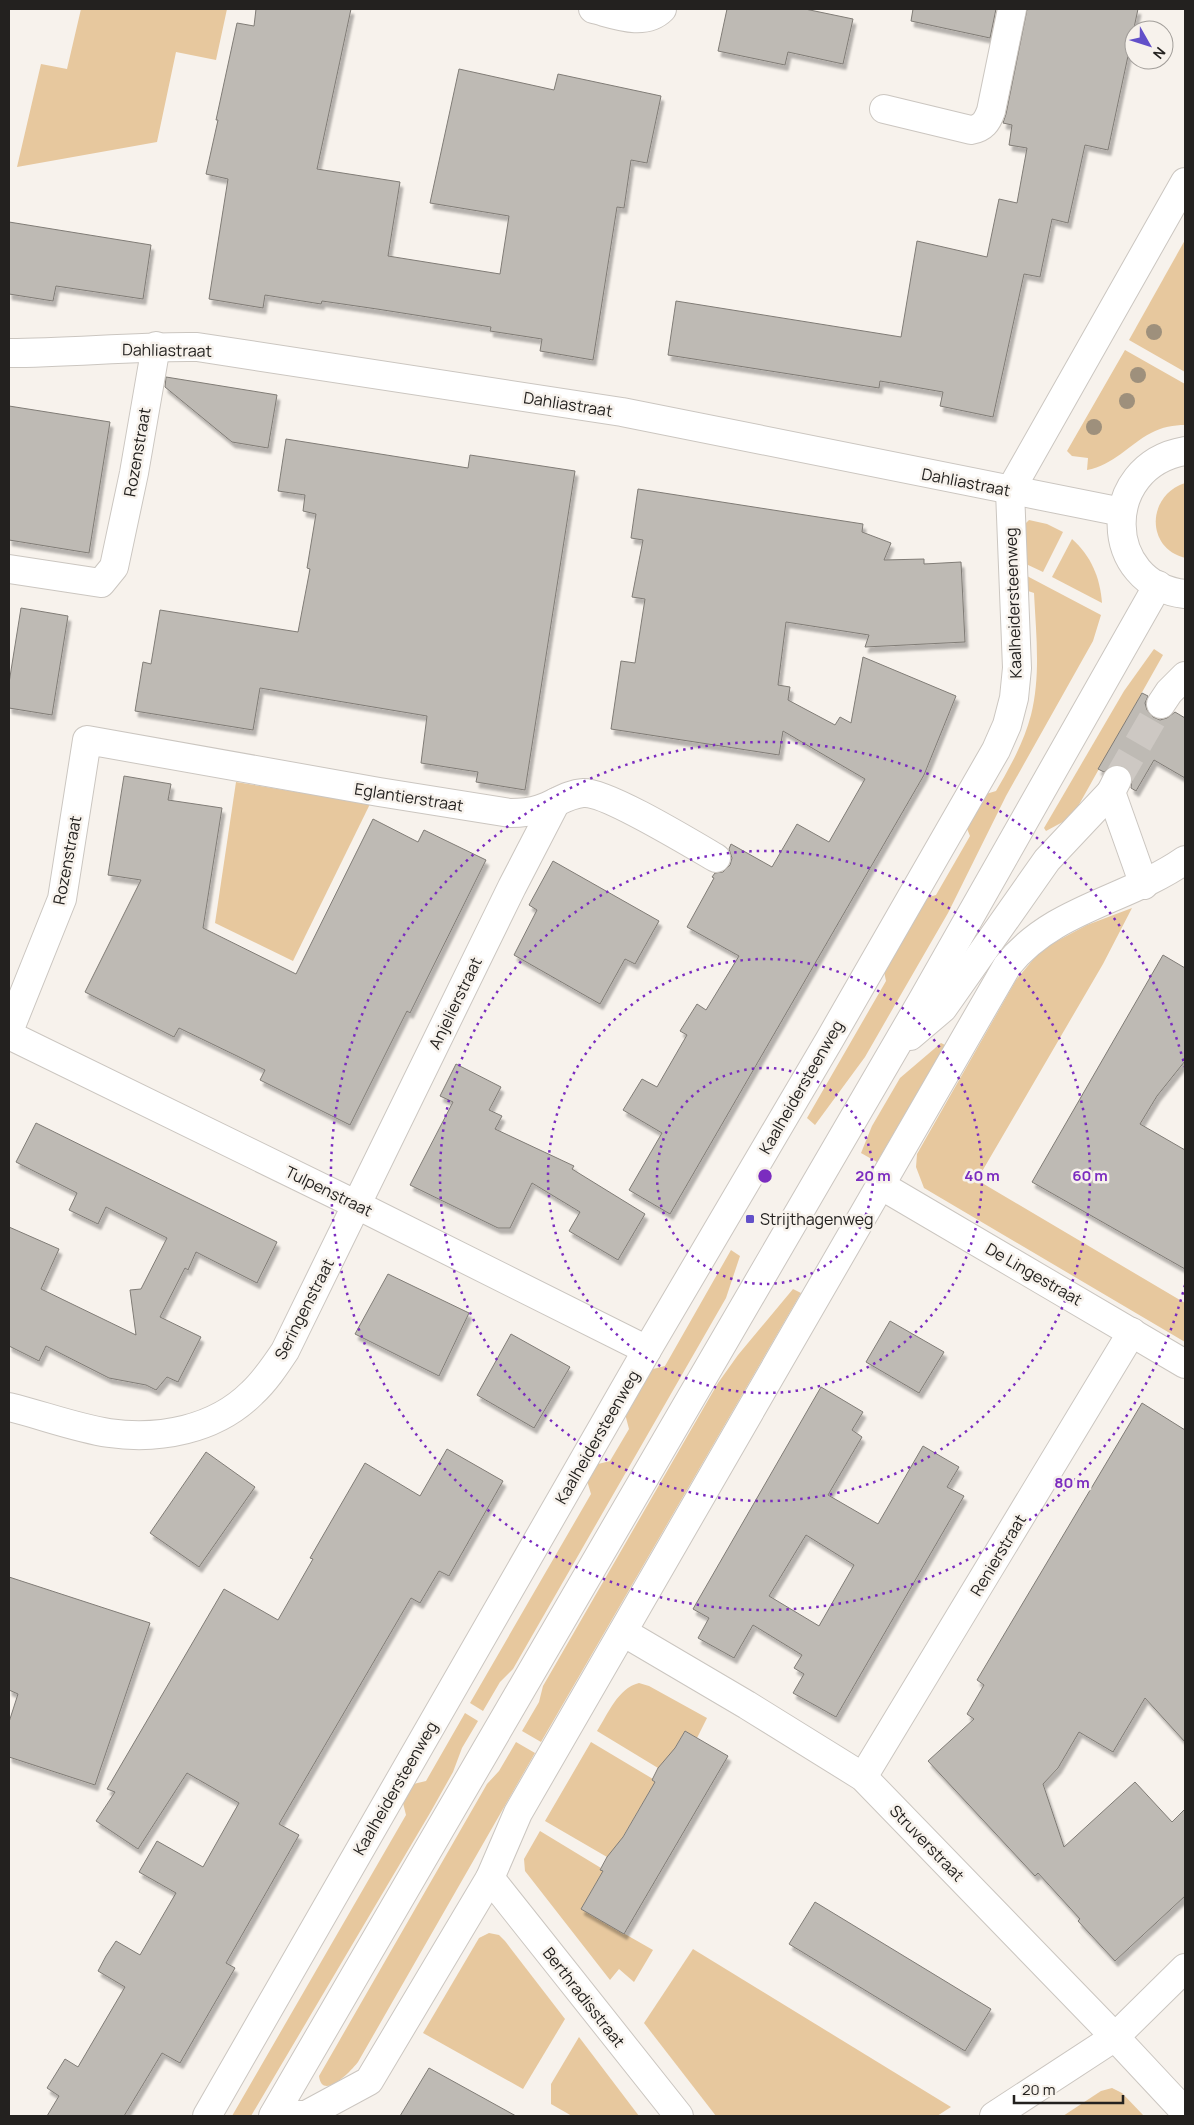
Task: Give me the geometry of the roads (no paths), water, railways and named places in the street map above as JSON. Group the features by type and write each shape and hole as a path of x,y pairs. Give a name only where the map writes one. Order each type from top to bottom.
{"street":[{"path":"593,9 633,18 647,18 662,9"},
{"path":"884,109 971,130 982,127 988,120 991,111 1012,9"},
{"path":"1010,491 1185,182"},
{"name":"Dahliastraat","path":"9,353 47,353 156,346 197,347 622,412 1122,512"},
{"name":"Rozenstraat","path":"9,569 101,583 114,567 134,473 156,346"},
{"path":"1185,451 1172,453 1154,462 1138,475 1127,492 1122,512 1123,541 1128,554 1146,577 1169,591 1185,594"},
{"name":"Kaalheidersteenweg","path":"207,2116 647,1350 830,1039 996,750 1007,725 1014,698 1017,668 1010,491"},
{"path":"273,2115 415,1875 894,1050 1158,585"},
{"path":"1161,704 1169,692 1185,676"},
{"name":"Rozenstraat","path":"9,1031 62,899 87,740"},
{"name":"Eglantierstraat","path":"87,740 379,792 510,813 523,813 540,809 572,794 586,792 608,798 716,858"},
{"path":"894,1050 944,1008 1047,860 1114,786 1144,885"},
{"name":"Anjelierstraat","path":"357,1205 512,887 556,802"},
{"path":"273,2115 306,2115 370,2081 490,1878 518,1813 882,1186 1007,966 1035,936 1063,920 1181,871"},
{"name":"Tulpenstraat","path":"9,1035 357,1205 647,1350"},
{"name":"De Lingestraat","path":"882,1186 1185,1364"},
{"name":"Seringenstraat","path":"9,1407 108,1433 146,1435 178,1432 202,1425 226,1412 251,1395 267,1377 285,1351 357,1205"},
{"name":"Renierstraat","path":"864,1777 1132,1332"},
{"name":"Struverstraat","path":"623,1632 748,1705 864,1777 1185,2112"},
{"name":"Berthradisstraat","path":"490,1878 679,2116"},
{"path":"994,2116 1115,2037 1185,1968"}],"tunnel":[{"path":"1117,780 1161,704"}],"place":[{"name":"Strijthagenweg","path":"750,1219"}]}
